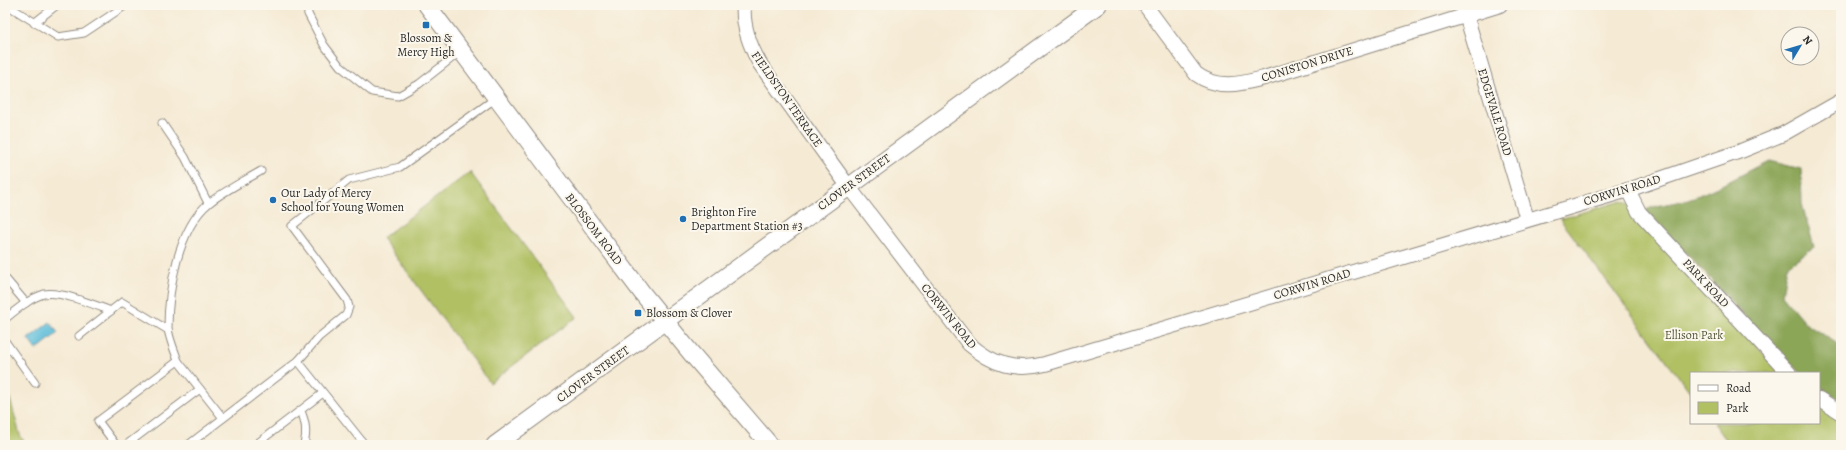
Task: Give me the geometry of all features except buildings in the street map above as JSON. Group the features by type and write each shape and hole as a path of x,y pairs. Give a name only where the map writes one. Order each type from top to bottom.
{"street":[{"name":"BLOSSOM ROAD","path":"427,5 664,321 770,445"},
{"name":"FIELDSTON TERRACE","path":"744,5 745,26 752,49 760,64 848,186"},
{"name":"CLOVER STREET","path":"495,445 1098,5"},
{"name":"CONISTON DRIVE","path":"1145,5 1196,74 1204,80 1219,85 1231,85 1264,78 1464,10 1500,5"},
{"name":"EDGEVALE ROAD","path":"1464,10 1527,219"},
{"name":"CORWIN ROAD","path":"848,186 969,344 988,358 998,363 1017,368 1046,364 1628,190 1741,151 1783,134 1841,101"},
{"name":"PARK ROAD","path":"1628,190 1639,212 1788,372"},
{"path":"1820,400 1841,413"}],"lane":[{"path":"7,5 58,37 84,33 126,5"},
{"path":"34,23 58,5"},
{"path":"307,5 308,14 324,45 340,66 372,92 398,96 419,84 462,50"},
{"path":"188,445 298,361 319,337 346,315 349,307 347,300 292,226 349,180 400,167 496,98"},
{"path":"162,123 185,157 208,204"},
{"path":"222,418 178,361 168,330 170,302 176,267 184,241 194,220 208,204 261,171"},
{"path":"5,278 26,304"},
{"path":"5,319 26,304 46,294 75,298 111,311"},
{"path":"79,336 122,302 168,330"},
{"path":"5,341 35,383"},
{"path":"116,445 98,421 178,361"},
{"path":"298,361 365,445"},
{"path":"126,445 200,389"},
{"path":"255,445 323,393"},
{"path":"301,411 306,422 307,432 304,445"}],"green space":[{"path":"1769,161 1801,169 1802,204 1814,247 1787,266 1782,295 1806,324 1841,346 1841,400 1820,387 1820,372 1800,372 1783,357 1646,210 1655,206 1696,196"},
{"path":"470,172 577,317 490,383 382,238"},
{"name":"Ellison Park","path":"1622,201 1629,204 1780,372 1690,372 1690,392 1560,219"},
{"path":"5,381 20,435 26,445 5,445"},
{"path":"1820,405 1841,418 1841,445 1730,445 1715,424 1820,424"}],"water":[{"path":"50,322 58,333 36,350 28,339"}],"place":[{"name":"Blossom & Mercy High","path":"426,25"},
{"name":"Our Lady of Mercy School for Young Women","path":"273,200"},
{"name":"Brighton Fire Department Station #3","path":"683,219"},
{"name":"Blossom & Clover","path":"638,313"}]}
